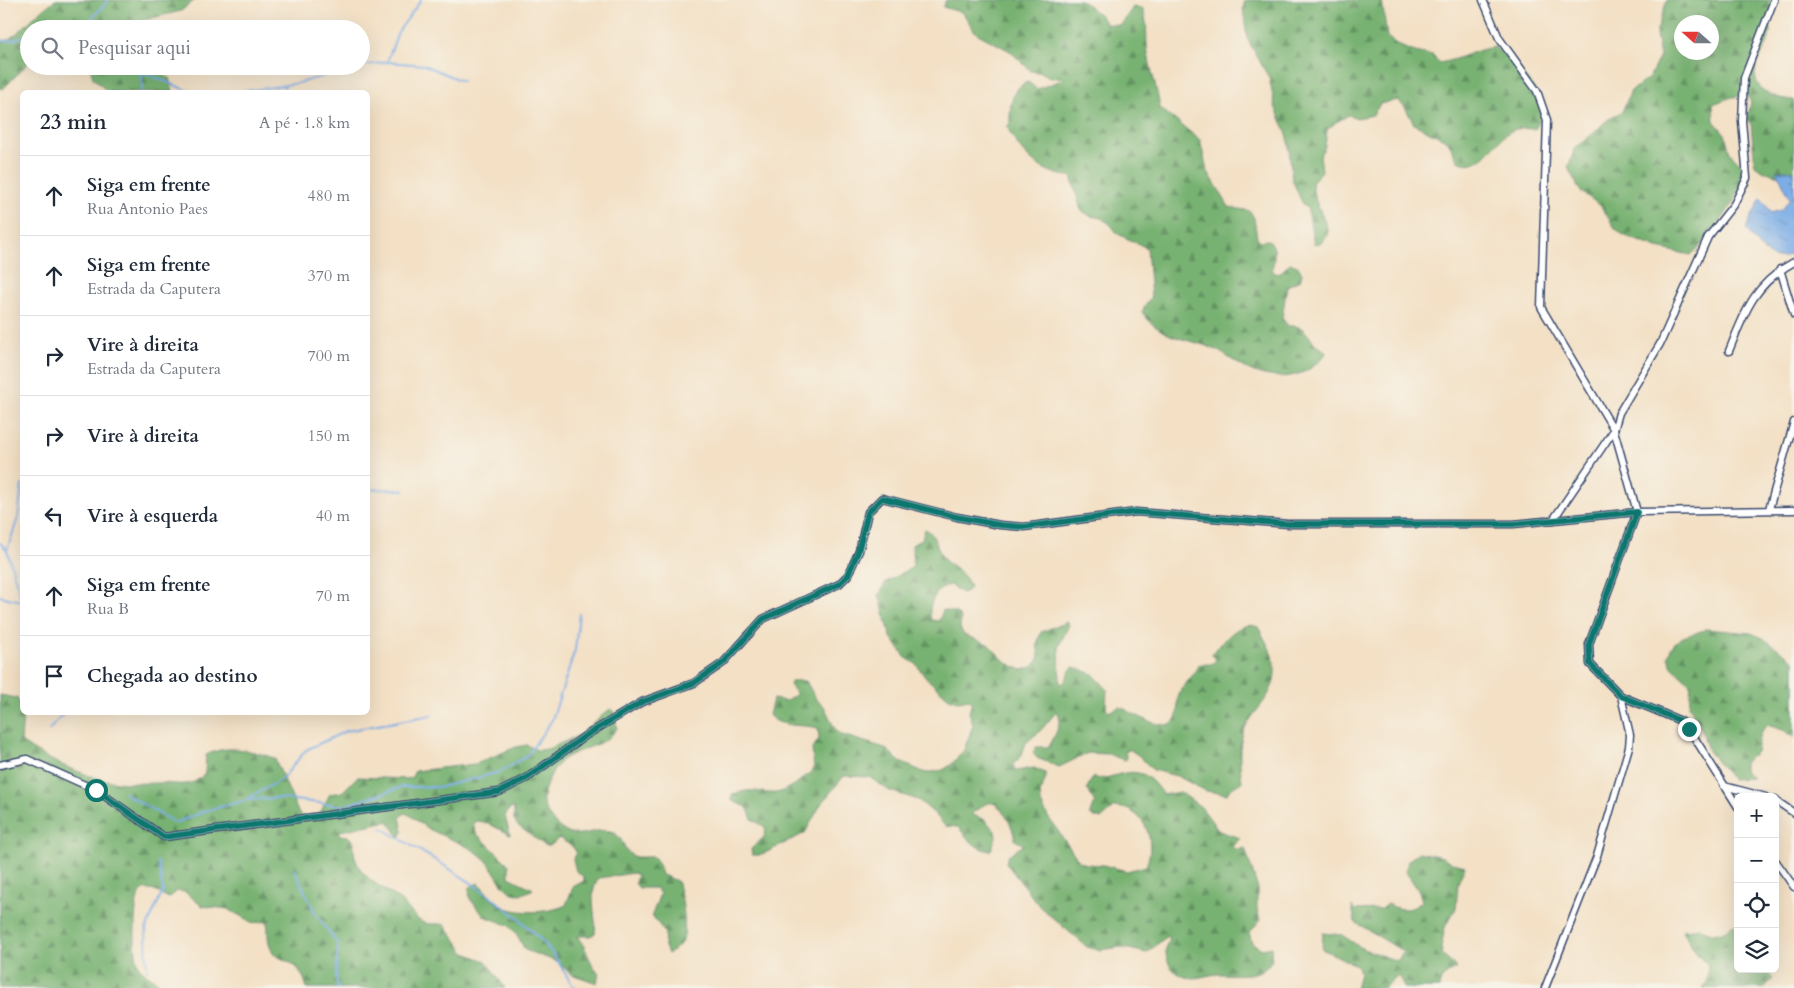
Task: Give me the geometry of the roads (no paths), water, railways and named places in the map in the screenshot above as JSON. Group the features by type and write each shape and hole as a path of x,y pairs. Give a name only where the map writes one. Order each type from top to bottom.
{"street":[{"path":"1482,0 1499,38 1537,91 1547,120 1541,306 1614,430 1637,512 1589,644 1590,664 1621,696 1681,721 1689,729 1734,801"},
{"path":"1553,520 1614,430 1619,413 1660,344 1708,238 1734,204 1747,178 1742,121 1744,78 1774,0"},
{"path":"1729,351 1757,291 1780,270 1794,262"},
{"path":"1780,270 1794,315"},
{"path":"1769,509 1794,422"},
{"path":"0,765 26,759 96,790 164,837 499,792 527,778 585,736 642,702 694,683 723,663 763,619 839,584 848,575 858,552 868,512 882,498 957,517 1000,525 1024,527 1136,512 1288,524 1513,524 1637,512 1794,510"},
{"path":"1545,988 1597,856 1629,747 1630,736 1621,696"},
{"path":"1724,786 1751,793"},
{"path":"1779,803 1794,813"},
{"path":"1779,866 1794,887"}],"water":[{"path":"1787,170 1794,172 1794,251 1785,257 1774,258 1759,247 1746,228 1761,198 1771,213 1781,210 1790,199 1777,171"}],"waterway":[{"path":"91,20 108,0"},
{"path":"370,65 387,62 398,32 421,0"},
{"path":"0,40 8,41 20,38"},
{"path":"388,62 424,65 462,81"},
{"path":"142,75 142,90"},
{"path":"150,75 186,90"},
{"path":"252,90 299,83 327,75"},
{"path":"283,85 285,90"},
{"path":"370,489 404,490"},
{"path":"20,502 18,518 7,550 20,595"},
{"path":"0,543 7,550"},
{"path":"0,596 20,601"},
{"path":"124,793 175,823 208,810 247,800 278,798 344,806 402,787 441,787 500,772 527,756 552,720 575,650 579,614"},
{"path":"49,730 62,715"},
{"path":"247,799 282,779 306,750 346,731 432,715"},
{"path":"382,828 468,881 509,910 545,944 573,986 577,988"},
{"path":"147,970 146,929 163,891 158,862"},
{"path":"294,869 315,913 338,944 336,979 338,988"}]}
